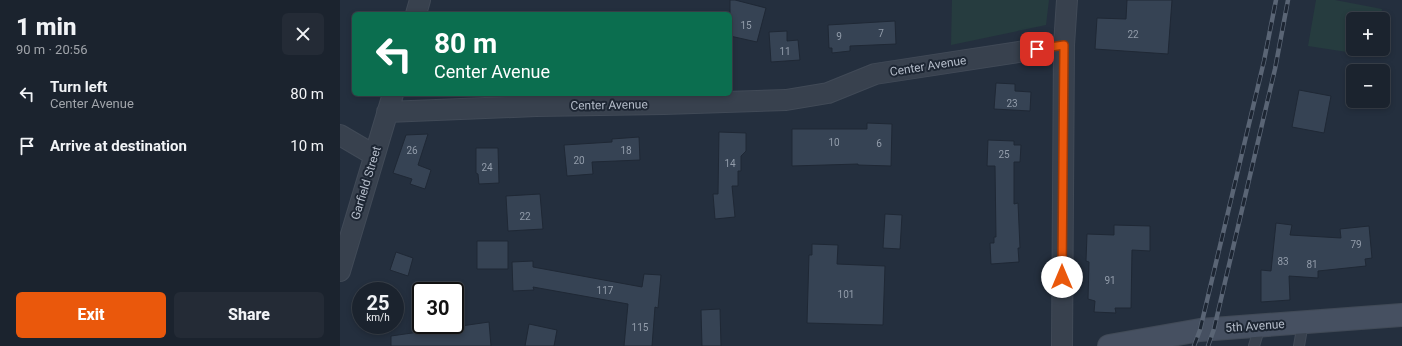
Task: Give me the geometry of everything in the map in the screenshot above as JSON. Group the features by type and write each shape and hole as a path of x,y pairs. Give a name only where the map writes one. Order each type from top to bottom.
{"main road":[{"name":"5th Avenue","path":"1109,346 1200,330 1257,336 1303,323 1402,315"}],"street":[{"path":"417,12 420,0"},
{"path":"1062,346 1064,45 1067,0"},
{"name":"Center Avenue","path":"390,103 528,106 786,100 828,93 875,74 1064,45"},
{"name":"Garfield Street","path":"340,271 390,103"},
{"path":"340,135 374,155"}],"lane":[{"path":"1299,346 1303,323"}],"green space":[{"path":"952,0 1049,0 1046,25 951,45"},
{"path":"1316,0 1335,0 1382,9 1381,12 1346,12 1346,52 1308,46"}],"building":[{"path":"730,0 766,8 757,42 732,36 732,12 730,12"},
{"path":"1127,0 1172,0 1168,54 1095,49 1097,18 1126,19"},
{"path":"895,21 896,44 850,46 850,51 832,53 832,48 829,48 828,25"},
{"path":"787,31 787,41 798,40 800,60 771,62 769,32"},
{"path":"996,83 1015,84 1015,91 1031,92 1030,111 994,109"},
{"path":"1299,90 1331,96 1324,133 1292,127"},
{"path":"867,123 892,124 891,166 858,164 792,166 792,129 867,129"},
{"path":"719,132 746,133 746,151 741,156 741,171 738,171 738,186 732,186 735,217 715,219 713,194 718,194"},
{"path":"428,134 418,165 431,170 425,189 410,184 412,179 393,173 406,135"},
{"path":"639,137 640,160 592,162 593,174 567,176 564,145 612,142 612,139"},
{"path":"988,140 1014,141 1014,145 1021,145 1020,162 1014,162 1014,204 1018,203 1020,248 1018,248 1019,262 991,264 990,243 994,243 994,237 996,237 995,166 987,166"},
{"path":"476,148 498,148 499,183 479,184 478,174 476,173"},
{"path":"540,194 543,229 508,231 506,196"},
{"path":"885,214 902,215 900,249 883,248"},
{"path":"1276,223 1292,225 1290,235 1341,238 1340,229 1369,226 1372,258 1365,259 1366,266 1318,271 1318,278 1289,276 1290,300 1261,302 1261,270 1271,271"},
{"path":"1114,225 1150,226 1150,251 1132,250 1131,308 1115,308 1116,313 1094,312 1095,301 1088,299 1089,262 1086,261 1087,234 1114,235"},
{"path":"477,241 508,241 508,269 477,269"},
{"path":"812,244 838,245 837,264 885,266 883,325 807,323 809,255 812,255"},
{"path":"396,252 413,258 408,276 390,270"},
{"path":"533,261 533,267 642,287 644,274 661,275 658,308 655,307 652,346 624,346 628,304 533,287 534,290 513,291 512,262"},
{"path":"720,309 721,346 702,346 701,310"},
{"path":"489,322 491,346 391,346 391,336 412,333 464,334 464,326"},
{"path":"529,324 557,330 554,346 525,346"}],"railway":[{"path":"1194,346 1200,330 1264,61 1276,0"},
{"path":"1208,346 1214,329 1275,69 1288,0"}],"route":[{"path":"1037,49 1064,45 1062,277"}]}
